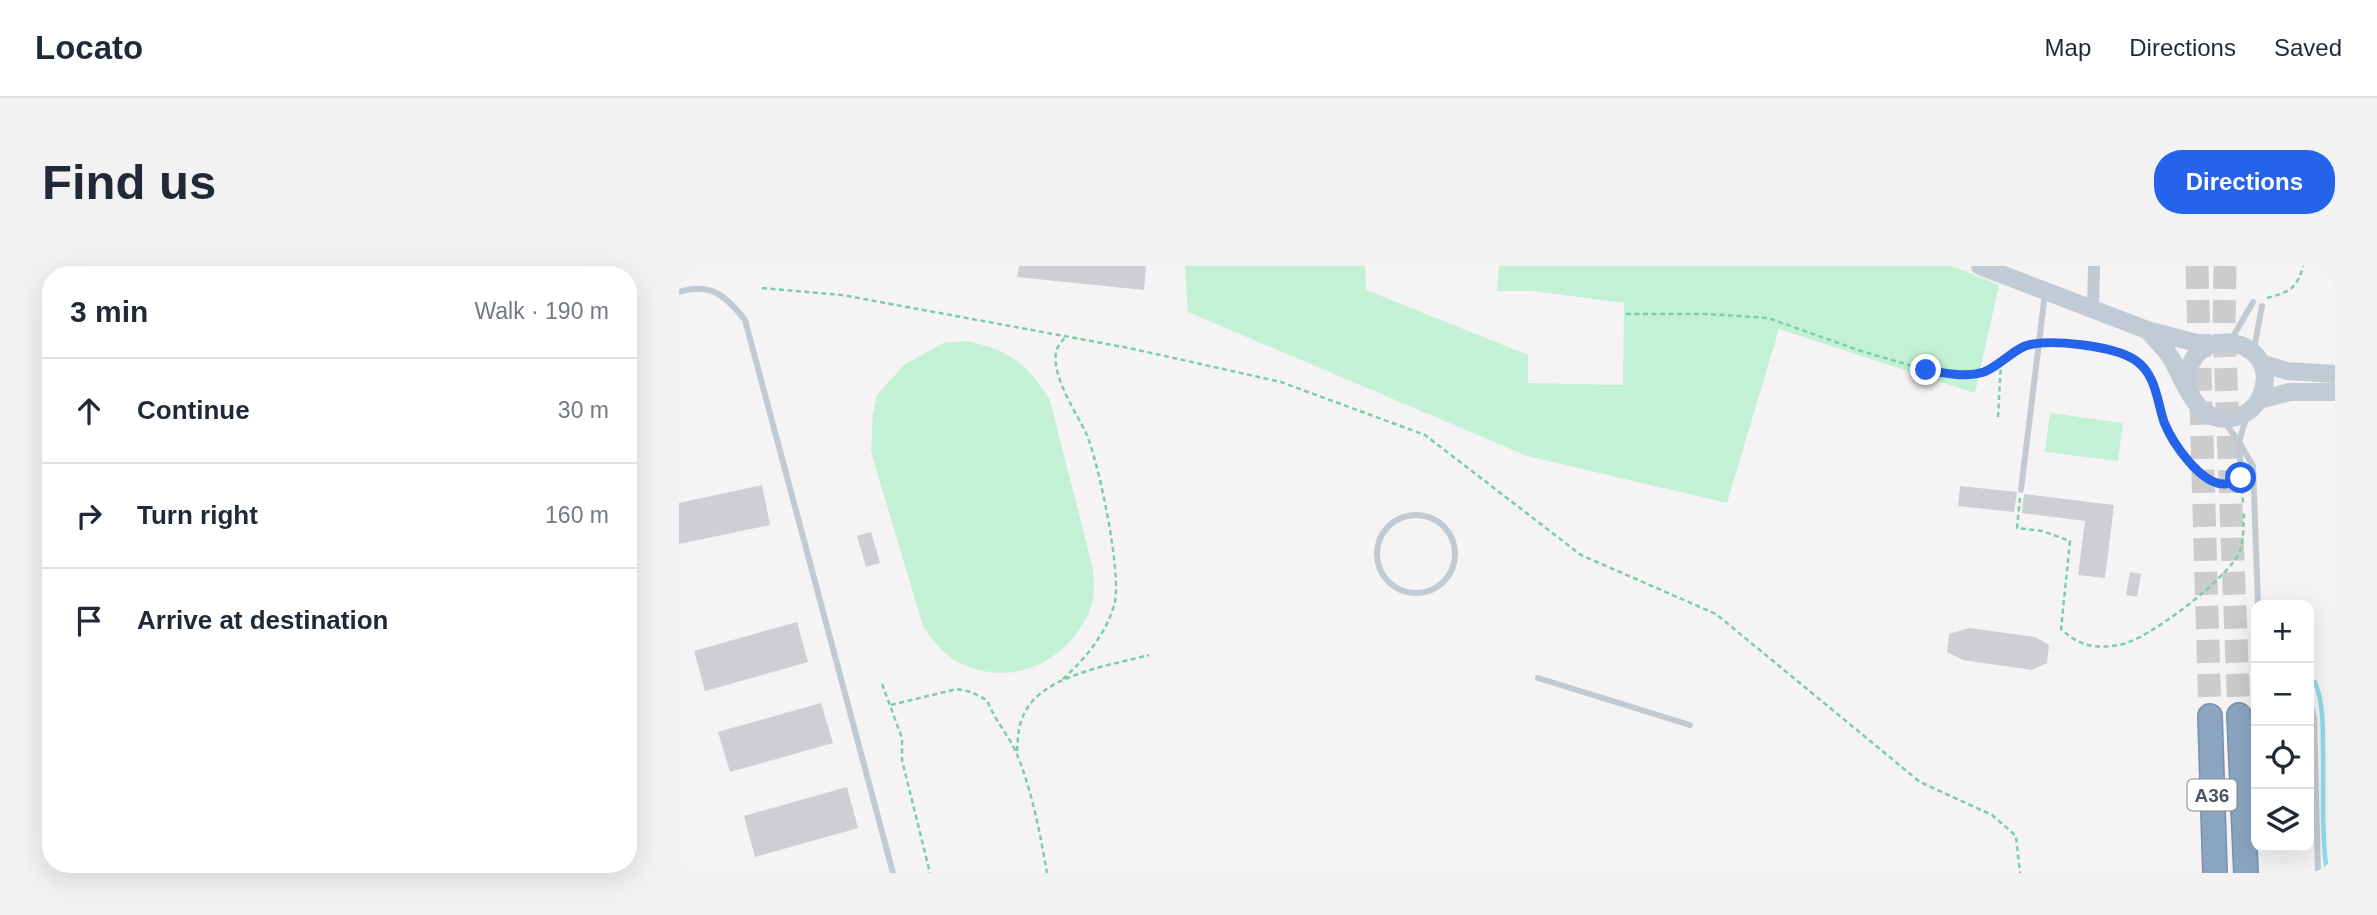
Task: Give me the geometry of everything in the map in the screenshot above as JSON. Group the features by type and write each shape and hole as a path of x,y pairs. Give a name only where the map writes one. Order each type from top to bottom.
{"highway":[{"name":"A36","path":"2239,715 2246,873"},
{"name":"A36","path":"2210,716 2215,873"}],"main road":[{"path":"1980,266 2147,330 2208,346"},
{"path":"2147,330 2170,356 2197,407 2204,413 2222,419 2231,419 2253,406 2290,392 2335,392"},
{"path":"2189,390 2187,380 2193,360 2208,346 2219,342 2242,345 2257,358 2287,371 2335,374"},
{"path":"2253,406 2264,387 2264,375 2257,358"}],"street":[{"path":"2094,266 2094,310"}],"lane":[{"path":"679,292 692,288 711,290 730,302 745,320 893,873"},
{"path":"2021,489 2046,291"},
{"path":"2230,342 2253,302"},
{"path":"2257,358 2263,303"},
{"path":"2241,478 2239,442 2253,406"},
{"path":"2222,419 2253,466 2258,600"},
{"path":"1410,515 1422,515 1438,521 1449,533 1455,548 1454,565 1449,576 1437,588 1425,593 1408,593 1397,588 1384,577 1378,562 1378,545 1383,533 1394,521 1410,515"},
{"path":"1538,678 1690,725"},
{"path":"2313,726 2318,873"}],"path":[{"path":"2263,303 2284,294 2298,283 2302,266"},
{"path":"762,288 842,295 1066,336 1281,382 1425,435 1581,555 1716,614 1920,782 1992,815 2016,836 2020,873"},
{"path":"1626,314 1709,314 1768,318 1861,351 1926,370 1959,376 1984,372 2024,347 2039,344 2076,344 2111,350 2137,361 2153,381 2165,424 2186,459 2207,478 2225,484 2241,478 2244,512 2240,550 2226,572 2182,610 2146,634 2123,645 2098,646 2075,642 2061,629 2070,541 2042,531 2017,528 2021,489"},
{"path":"1017,754 1018,732 1024,712 1037,695 1063,679 1080,664 1095,645 1115,603 1115,572 1098,468 1086,434 1066,395 1056,360 1057,348 1066,336"},
{"path":"1998,417 2001,362"},
{"path":"1063,679 1149,654"},
{"path":"882,684 902,738 902,760 930,873"},
{"path":"891,705 957,689 987,700 993,716 1017,754 1028,789 1047,873"}],"green space":[{"path":"1185,266 1365,266 1366,290 1528,355 1528,383 1623,385 1624,303 1533,291 1497,291 1499,266 1952,266 1999,285 1975,393 1779,329 1727,503 1527,456 1188,312"},
{"path":"966,341 994,349 1015,360 1033,376 1050,400 1093,570 1092,602 1079,630 1052,657 1018,671 999,673 960,663 944,652 923,626 871,452 877,395 904,365 943,343"},
{"path":"2050,413 2123,423 2118,461 2045,452"}],"building":[{"path":"1019,266 1146,266 1144,290 1017,277"},
{"path":"762,485 770,525 679,544 679,503"},
{"path":"1960,486 2017,492 2014,512 1958,506"},
{"path":"2024,494 2114,505 2105,578 2078,575 2085,521 2022,513"},
{"path":"871,532 880,563 866,567 857,536"},
{"path":"2130,572 2141,574 2137,597 2126,595"},
{"path":"797,622 808,662 705,691 694,651"},
{"path":"1969,628 2035,637 2049,645 2047,663 2032,670 1963,660 1947,652 1949,634"},
{"path":"821,703 833,743 730,772 718,732"},
{"path":"847,787 858,828 755,857 744,816"}],"waterway":[{"path":"2315,682 2323,722 2323,826 2327,873"}],"tunnel":[{"path":"2197,266 2210,716"},
{"path":"2225,266 2224,326 2239,715"}],"route":[{"path":"1926,370 1959,376 1984,372 2024,347 2039,344 2076,344 2111,350 2137,361 2153,381 2165,424 2186,459 2207,478 2225,484 2241,478"}]}
